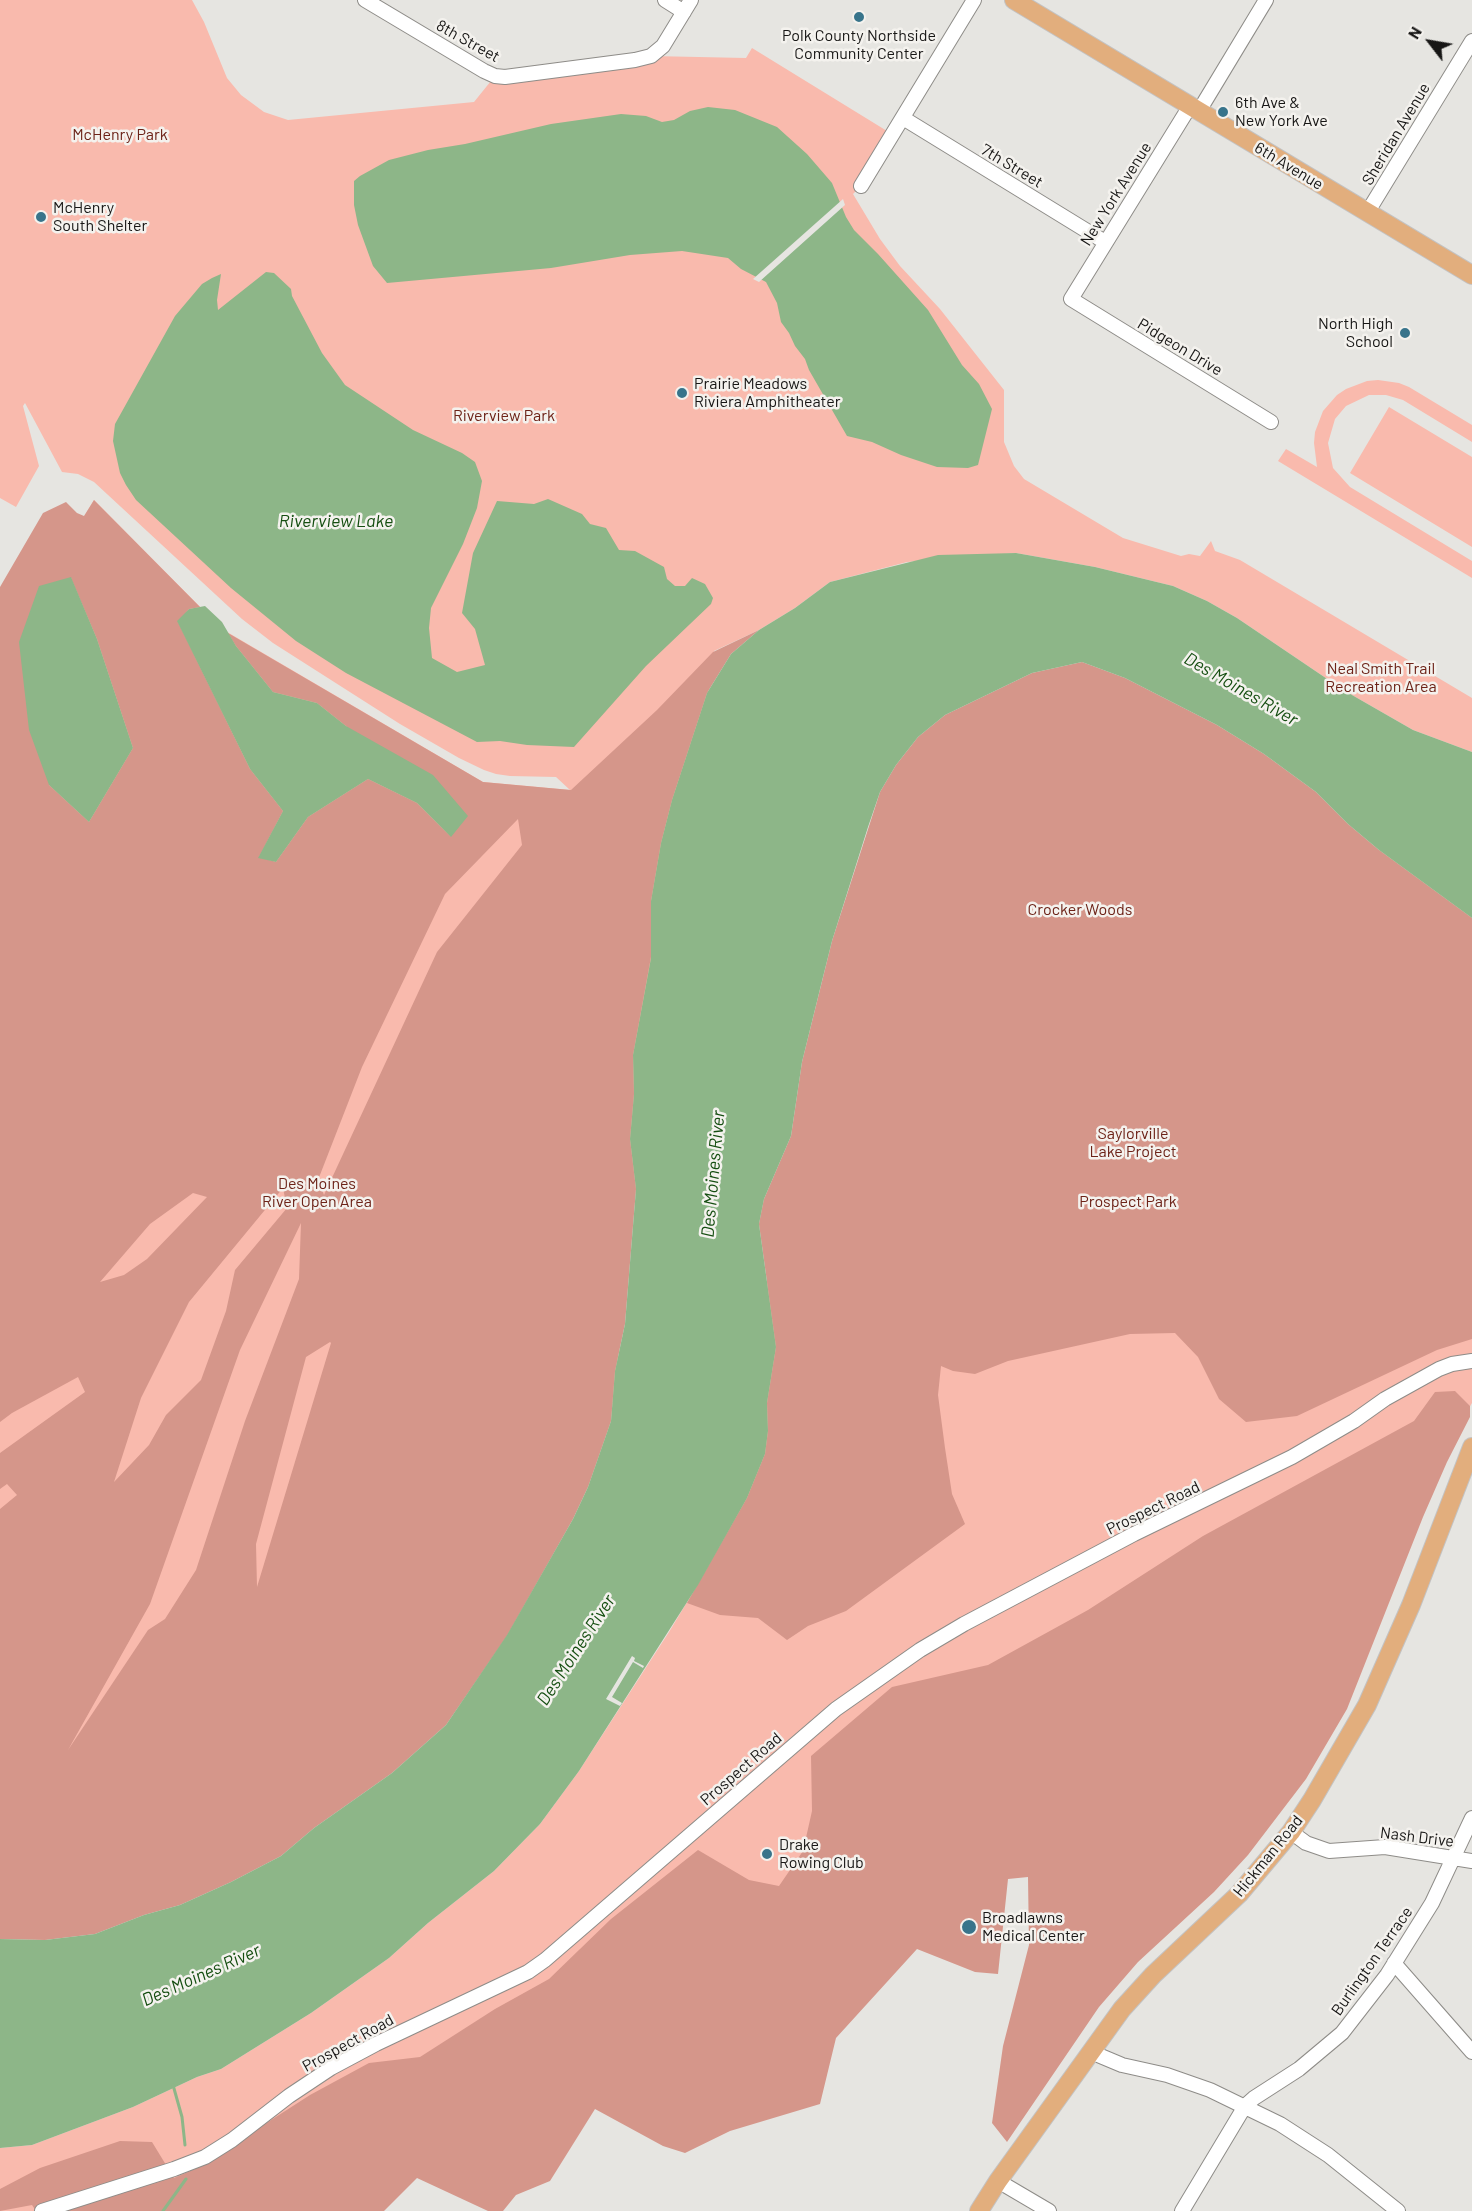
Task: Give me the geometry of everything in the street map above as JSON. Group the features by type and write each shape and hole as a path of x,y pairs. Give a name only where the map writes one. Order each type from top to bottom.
{"main road":[{"name":"6th Avenue","path":"1014,0 1472,275"},
{"name":"Hickman Road","path":"979,2211 998,2181 1122,2009 1145,1983 1239,1894 1291,1832 1312,1800 1367,1705 1411,1605 1472,1448"}],"street":[{"name":"8th Street","path":"366,0 495,76 505,77 651,56 663,46 688,6"},
{"path":"664,0 688,6"},
{"path":"861,186 974,0"},
{"name":"New York Avenue","path":"1071,299 1105,242 1266,0"},
{"name":"Sheridan Avenue","path":"1367,213 1472,41"},
{"name":"7th Street","path":"903,118 1105,242"},
{"name":"Pidgeon Drive","path":"1071,299 1271,422"},
{"name":"Prospect Road","path":"42,2211 205,2157 331,2068 376,2044 528,1972 545,1960 836,1709 920,1650 964,1624 1134,1534 1292,1457 1354,1421 1385,1399 1439,1369 1472,1361"},
{"name":"Burlington Terrace","path":"1182,2211 1245,2106 1299,2069 1342,2033 1394,1963 1432,1903 1472,1818"},
{"name":"Nash Drive","path":"1291,1832 1306,1843 1329,1851 1385,1847 1472,1861"},
{"path":"1394,1963 1472,2052"},
{"path":"1091,2052 1122,2066 1167,2075 1210,2090 1280,2124 1328,2155 1398,2211"},
{"path":"998,2181 1049,2211"}],"green space":[{"path":"0,0 192,0 204,22 227,78 241,95 264,112 288,120 474,102 495,76 651,56 746,58 752,48 887,131 861,186 853,194 880,239 900,266 940,309 1004,390 1004,442 1014,466 1024,479 1123,538 1181,556 1189,554 1200,556 1211,541 1215,551 1240,560 1472,698 1472,752 1413,730 1345,691 1237,618 1173,586 1095,567 1016,553 907,562 830,582 795,608 759,630 714,651 636,1189 611,1421 588,1487 0,1939 0,613 71,539 94,500 222,629 483,782 570,790 556,777 496,774 459,758 400,724 273,643 242,619 94,482 78,474 62,472 25,403 23,406 39,466 16,507 0,498"},
{"path":"1378,380 1409,387 1472,425 1472,442 1403,400 1386,395 1369,395 1346,406 1335,419 1328,443 1333,468 1350,487 1472,561 1472,578 1278,461 1286,449 1317,467 1315,432 1323,411 1337,395 1346,389 1367,381"},
{"path":"1389,407 1472,457 1472,547 1350,473"},
{"name":"Des Moines River Open Area","path":"94,500 200,607 189,609 178,622 250,769 283,811 259,857 276,862 308,817 368,779 417,803 451,837 346,726 317,703 273,692 228,633 483,782 571,790 657,710 713,652 759,630 731,654 707,693 672,800 661,843 651,901 651,957 633,1055 634,1094 630,1139 636,1189 625,1324 615,1371 611,1421 588,1487 573,1519 507,1636 446,1725 392,1773 314,1828 281,1856 180,1905 144,1915 95,1934 45,1940 0,1939 0,1509 17,1495 7,1484 0,1489 0,1453 85,1392 78,1377 0,1422 0,587 43,513 66,502 77,513 84,516","holes":["71,578 97,639 133,748 89,822 49,785","518,819 522,845 437,952 324,1195 318,1180 362,1067 445,894","283,1188 287,1208 235,1270 226,1311 201,1380 166,1415 149,1445 114,1482 141,1398 189,1302","193,1193 207,1197 147,1259 124,1275 100,1282 150,1224","301,1223 299,1279 245,1421 196,1570 165,1619 148,1630 68,1750 150,1604 240,1350","330,1342 257,1587 256,1544 306,1357"]},
{"name":"Crocker Woods","path":"1082,662 1125,678 1217,725 1264,754 1316,792 1348,824 1379,850 1472,918 1472,1339 1437,1350 1297,1416 1246,1422 1219,1399 1198,1357 1175,1333 1130,1334 1008,1361 975,1374 953,1371 941,1366 938,1395 945,1448 952,1494 965,1524 846,1611 808,1626 787,1640 758,1618 720,1615 687,1603 747,1498 765,1454 768,1431 767,1403 776,1347 759,1224 764,1199 791,1136 802,1062 832,941 880,792 896,765 918,737 945,715 1032,673"},
{"name":"Prospect Park","path":"1379,850 1472,918 1472,1403 1378,1559 1238,1589 895,1706 710,2012 212,2211 0,2211 0,2148 32,2145 133,2107 197,2077 221,2069 311,2013 389,1958 428,1923 494,1871 540,1824 579,1771 710,1564 768,1277 759,1224 764,1199"},
{"path":"1455,1391 1470,1406 1470,1417 1423,1517 1347,1709 1306,1779 1248,1855 1214,1892 1138,1962 1099,2007 1007,2142 992,2123 1003,2046 1029,1945 1028,1877 1008,1879 998,1974 975,1972 917,1949 836,2038 820,2104 730,2131 685,2153 663,2146 595,2109 550,2181 516,2195 503,2211 488,2211 417,2178 384,2211 36,2211 32,2205 0,2211 0,2189 40,2168 120,2141 152,2142 174,2178 195,2169 310,2095 369,2063 420,2057 495,2009 549,1979 611,1919 698,1850 749,1880 779,1886 803,1851 812,1811 811,1756 892,1687 988,1665 1088,1610 1203,1536 1414,1421 1435,1392"}],"water":[{"path":"708,107 735,110 777,127 807,154 832,183 854,230 928,310 962,365 979,384 992,409 978,465 968,468 937,467 872,442 847,436 805,359 781,322 777,303 766,282 741,269 728,258 682,251 630,255 551,268 387,283 373,266 358,225 354,205 354,181 389,160 551,124 621,114 646,116 662,122 674,120 690,111"},
{"name":"Riverview Lake","path":"266,272 274,273 291,289 292,296 322,353 345,385 413,430 462,453 475,462 482,481 477,508 463,544 431,608 429,628 432,658 457,672 485,665 475,629 462,613 473,553 497,501 534,504 548,499 582,514 590,524 606,528 619,550 635,551 664,567 667,579 675,586 685,586 692,578 705,584 713,598 711,604 646,666 574,747 527,745 500,741 477,742 346,673 296,641 231,588 136,500 126,485 120,473 113,441 115,424 175,316 202,284 212,278 221,274 217,300 218,310"},
{"name":"Des Moines River","path":"1016,553 1095,567 1173,586 1237,618 1345,691 1413,730 1472,752 1472,918 1379,850 1348,824 1316,792 1264,754 1217,725 1125,678 1082,662 1032,673 945,715 918,737 896,765 880,792 868,827 832,941 822,981 802,1062 791,1136 764,1199 759,1224 776,1347 767,1403 768,1431 765,1454 747,1498 698,1585 579,1771 540,1824 494,1871 428,1923 389,1958 311,2013 221,2069 197,2077 133,2107 32,2145 0,2148 0,1939 45,1940 95,1934 144,1915 180,1905 281,1856 314,1828 392,1773 446,1725 507,1635 573,1519 588,1487 611,1421 615,1371 625,1324 636,1189 630,1139 634,1094 633,1055 651,958 651,901 661,843 672,800 707,693 731,654 759,630 795,608 830,582 938,555"},
{"path":"71,577 97,639 133,748 89,822 49,785 29,730 19,642 39,586"},
{"path":"205,606 222,622 236,646 273,692 317,703 346,726 433,775 468,816 451,837 417,803 368,779 308,817 276,862 258,858 283,811 250,769 177,621 189,609"}],"pier":[{"path":"843,199 845,205 759,282 753,279"},
{"path":"632,1656 635,1658 634,1661 644,1666 643,1668 633,1662 612,1697 622,1703 620,1706 606,1699"}],"waterway":[{"path":"173,2085 182,2117 185,2145"},
{"path":"163,2211 186,2179"}],"place":[{"name":"Polk County Northside Community Center","path":"859,17"},
{"name":"6th Ave & New York Ave","path":"1223,112"},
{"name":"McHenry South Shelter","path":"41,217"},
{"name":"North High School","path":"1405,333"},
{"name":"Prairie Meadows Riviera Amphitheater","path":"682,393"},
{"name":"Drake Rowing Club","path":"767,1854"},
{"name":"Broadlawns Medical Center","path":"969,1927"}],"park label":[{"name":"McHenry Park","path":"120,135"},
{"name":"Riverview Park","path":"504,416"},
{"name":"Neal Smith Trail Recreation Area","path":"1381,678"},
{"name":"Saylorville Lake Project","path":"1133,1143"}]}
